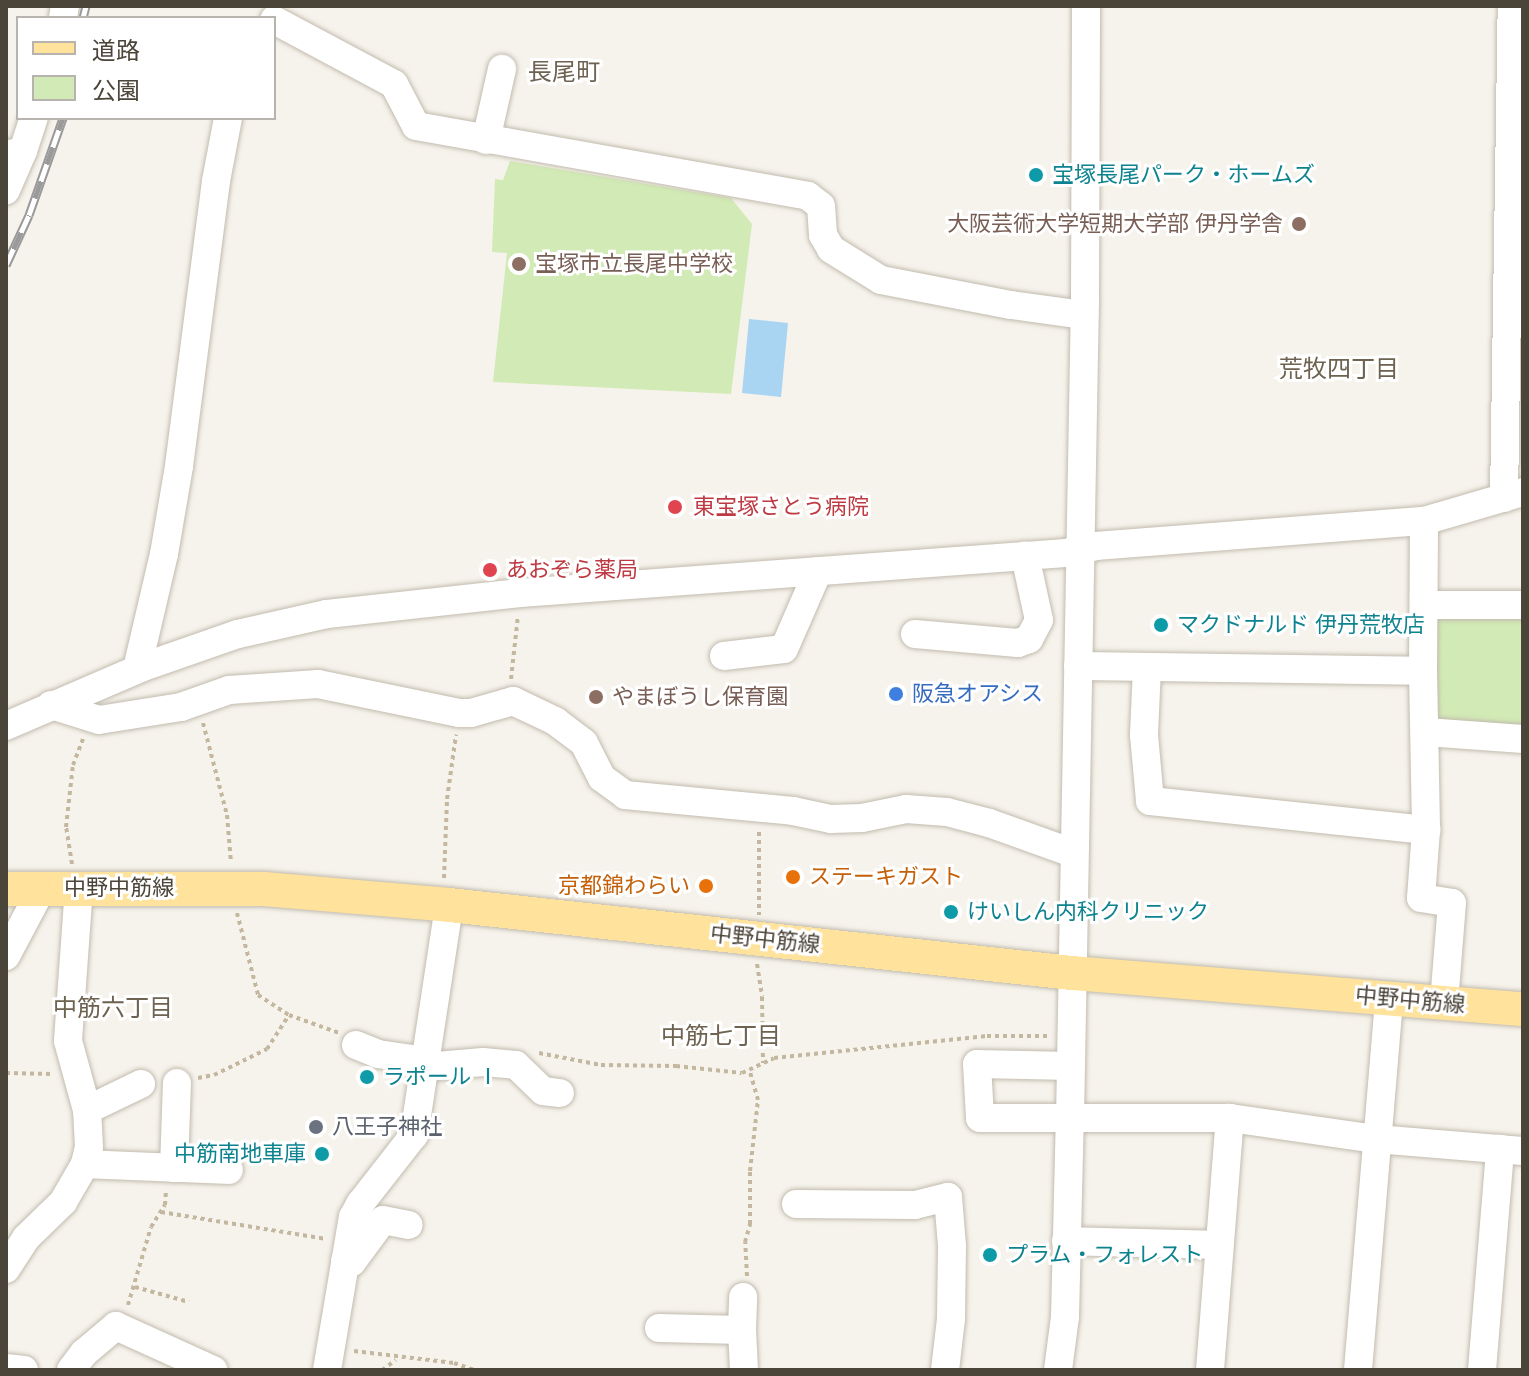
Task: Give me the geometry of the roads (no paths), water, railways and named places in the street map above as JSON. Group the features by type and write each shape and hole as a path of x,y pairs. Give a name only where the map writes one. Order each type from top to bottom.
{"main road":[{"name":"中野中筋線","path":"6,889 42,888 76,880 447,896 1072,973 1523,1009"}],"street":[{"path":"6,726 137,669 238,634 327,614 520,593 1080,552 1096,546 1424,521 1513,495 1517,137 1512,6"},
{"path":"1058,1370 1065,1317 1070,1119 1073,853 1067,734 1080,552 1086,8"},
{"path":"276,19 394,84 416,126 808,196 821,206 823,235 831,249 881,280 1011,305 1084,315"},
{"path":"486,140 502,69"},
{"path":"6,190 14,153 33,120"},
{"path":"137,669 164,554 179,466 216,181 228,120"},
{"path":"1424,521 1426,830 1421,898 1452,903 1444,1003"},
{"path":"915,634 1024,642 1036,631 1039,620 1025,556"},
{"path":"724,656 784,649 818,571"},
{"path":"1424,605 1523,605"},
{"path":"1071,681 1147,668 1423,671"},
{"path":"1147,668 1144,735 1150,801 1426,830"},
{"path":"51,705 91,718 181,707 196,699 229,690 318,684 459,713 471,713 513,701 562,725 584,743 602,778 625,795 846,819 887,810 947,812 1073,853"},
{"path":"1426,732 1523,739"},
{"path":"6,1269 16,1234 63,1202 85,1164 89,1147 87,1110 68,1041 76,880"},
{"path":"6,956 42,888"},
{"path":"329,1357 346,1252 360,1204 414,1135 447,896"},
{"path":"1358,1370 1389,998"},
{"path":"356,1045 378,1054 425,1064 483,1062 516,1065 543,1091 560,1093"},
{"path":"1071,1066 977,1064 980,1118 1230,1118 1376,1139 1512,1150 1482,1370"},
{"path":"171,1168 177,1083"},
{"path":"87,1110 141,1084"},
{"path":"1210,1370 1230,1118"},
{"path":"85,1164 229,1170"},
{"path":"808,1210 857,1198 915,1205 948,1187 940,1337 945,1370"},
{"path":"346,1252 352,1262 383,1220 409,1225"},
{"path":"1066,1241 1218,1245"},
{"path":"743,1297 744,1370"},
{"path":"71,1370 84,1353 116,1326 213,1370"},
{"path":"659,1328 742,1330"},
{"path":"6,1368 24,1370"}],"water":[{"path":"749,319 788,323 781,397 742,393"}],"railway":[{"path":"84,16 86,6"},
{"path":"6,265 29,215 62,120"}],"place":[{"name":"宝塚長尾パーク・ホームズ","path":"1036,175"},
{"name":"大阪芸術大学短期大学部 伊丹学舎","path":"1299,224"},
{"name":"宝塚市立長尾中学校","path":"519,264"},
{"name":"東宝塚さとう病院","path":"675,507"},
{"name":"あおぞら薬局","path":"490,570"},
{"name":"マクドナルド 伊丹荒牧店","path":"1161,625"},
{"name":"阪急オアシス","path":"896,694"},
{"name":"やまぼうし保育園","path":"596,697"},
{"name":"ステーキガスト","path":"793,877"},
{"name":"京都錦わらい","path":"706,886"},
{"name":"けいしん内科クリニック","path":"951,912"},
{"name":"ラポール Ⅰ","path":"367,1077"},
{"name":"八王子神社","path":"316,1127"},
{"name":"中筋南地車庫","path":"322,1154"},
{"name":"プラム・フォレスト","path":"990,1255"}],"district":[{"name":"長尾町","path":"564,72"},
{"name":"荒牧四丁目","path":"1339,369"},
{"name":"中筋六丁目","path":"113,1008"},
{"name":"中筋七丁目","path":"721,1036"}]}
